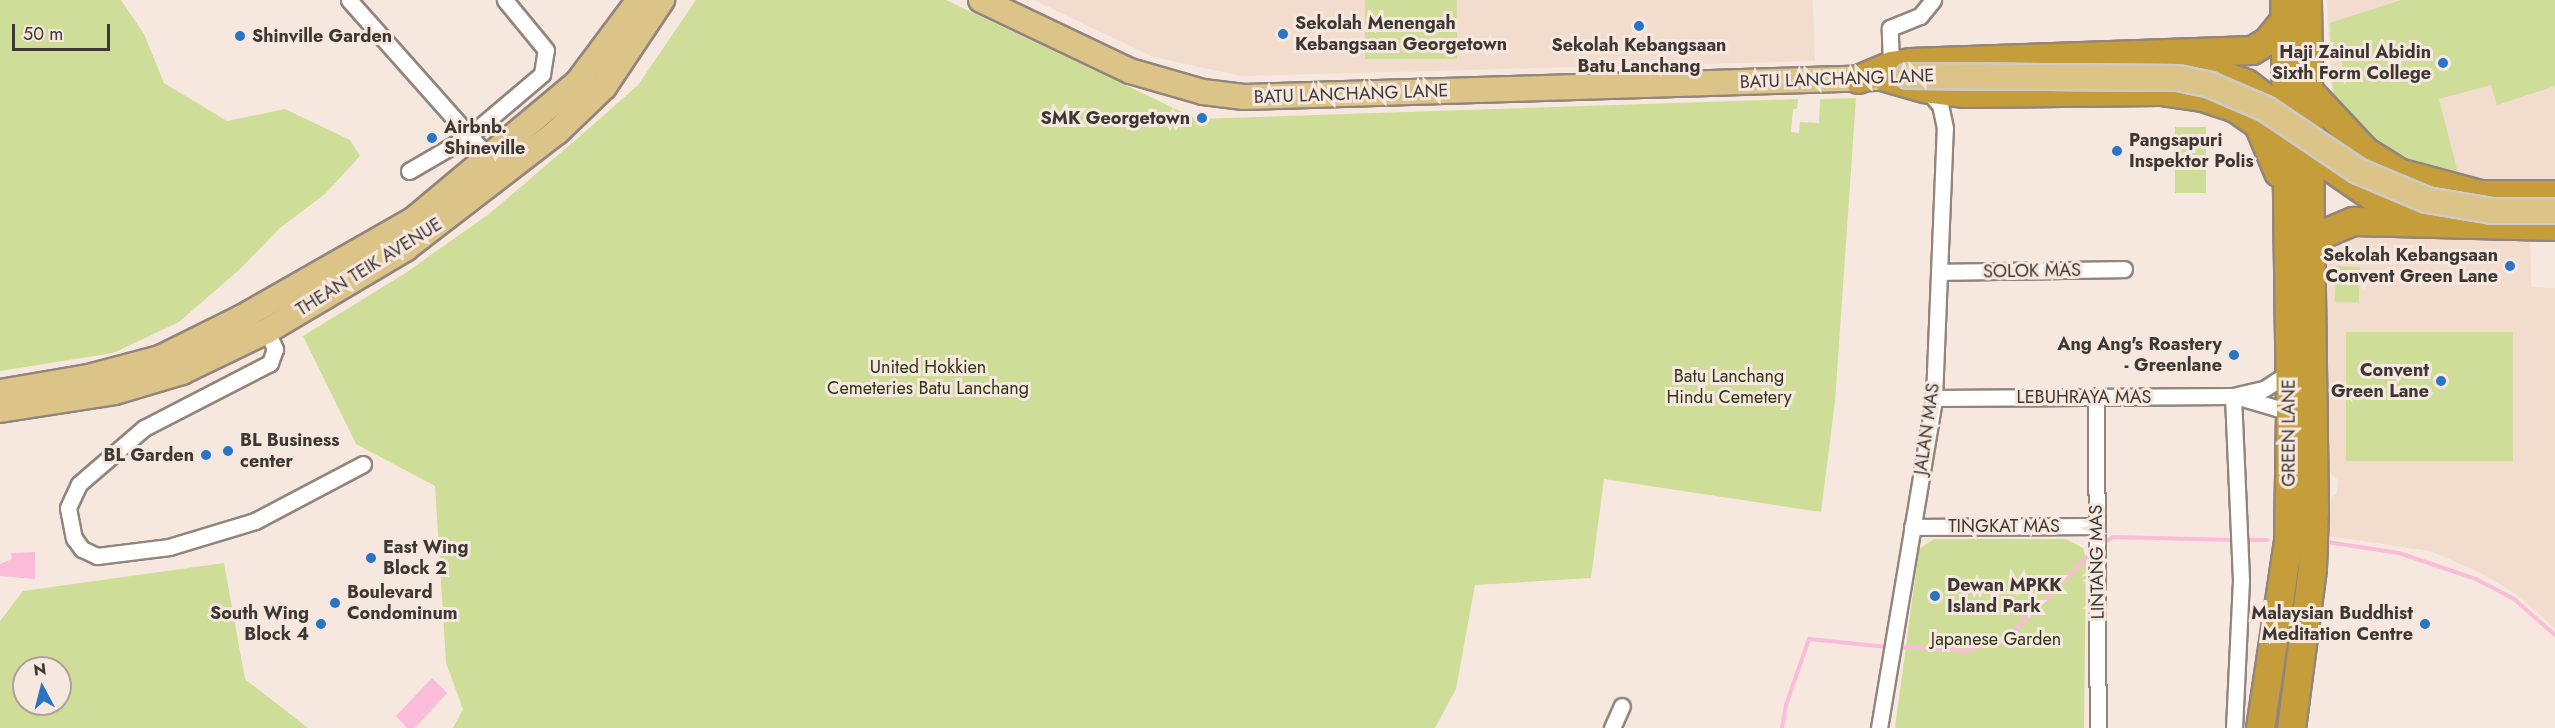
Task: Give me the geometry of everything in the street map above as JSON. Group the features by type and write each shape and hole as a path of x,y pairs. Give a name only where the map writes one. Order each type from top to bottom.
{"highway":[{"path":"2291,728 2312,568 2314,510 2310,255 2298,133 2307,89 2307,0"},
{"path":"1858,79 2150,54 2252,50 2267,41 2284,10"},
{"name":"GREEN LANE","path":"2260,728 2285,570 2290,412 2286,196 2298,133 2284,10"},
{"path":"2150,54 2192,63 2246,83 2298,133 2372,196 2402,210 2450,222"},
{"path":"1902,77 1965,93 2160,91 2202,97 2235,108 2258,124 2270,145 2286,196"},
{"path":"2307,89 2365,151 2398,172 2480,194 2555,194"},
{"path":"2310,255 2322,234 2345,223 2450,222 2555,226"}],"main road":[{"name":"THEAN TEIK AVENUE","path":"0,392 130,367 185,347 413,220 490,159 577,83 639,0"},
{"name":"THEAN TEIK AVENUE","path":"0,411 151,383 182,372 267,331 405,249 516,167 604,87 662,0"},
{"name":"BATU LANCHANG LANE","path":"981,0 1130,71 1203,92 1244,97 1858,79"},
{"name":"BATU LANCHANG LANE","path":"1902,77 2178,78 2240,96 2358,171 2427,200 2492,210 2555,211"},
{"path":"185,347 247,327 267,331 270,313 320,280 332,267"}],"street":[{"path":"349,0 490,159"},
{"path":"409,171 469,136 542,74 546,62 540,39 505,0"},
{"path":"1902,77 1890,28 1920,16 1933,0"},
{"name":"JALAN MAS","path":"1879,728 1934,398 1940,272 1945,128 1940,105 1902,77"},
{"name":"JALAN MAS","path":"1945,128 1954,99 1965,93"},
{"name":"SOLOK MAS","path":"1940,272 2124,269"},
{"path":"267,331 275,349 270,363 144,428 79,484 68,508 74,538 82,549 97,556 169,547 255,521 363,464"},
{"name":"LEBUHRAYA MAS","path":"1934,398 2233,396 2264,389 2289,373"},
{"name":"LINTANG MAS","path":"2096,396 2098,728"},
{"path":"2233,396 2240,552 2234,728"},
{"name":"LEBUHRAYA MAS","path":"2233,396 2290,412"},
{"name":"TINGKAT MAS","path":"1912,527 2096,526"},
{"path":"1612,728 1622,706"}],"shaded area":[{"path":"1034,0 1813,0 1815,61 1242,76 1153,57"},
{"name":"Haji Zainul Abidin Sixth Form College","path":"2327,0 2555,0 2555,183 2494,184 2423,170 2390,155 2332,105"},
{"name":"Convent Green Lane","path":"2365,234 2530,236 2531,287 2555,288 2555,629 2519,596 2479,572 2430,551 2329,536 2331,497 2337,493 2338,480 2331,474 2321,264 2328,250 2347,237"},
{"path":"35,552 35,579 0,576 0,564 12,559 11,553"},
{"path":"432,678 447,693 415,728 407,728 396,716"}],"green space":[{"path":"0,0 121,0 144,34 164,83 227,121 285,109 350,140 360,156 325,194 280,228 240,269 179,322 113,353 0,371"},
{"name":"United Hokkien Cemeteries Batu Lanchang","path":"696,0 946,0 1197,119 1798,99 1797,109 1793,109 1791,132 1799,133 1800,122 1819,123 1820,99 1856,98 1835,402 1821,512 1604,479 1591,578 1475,585 1456,689 1435,728 453,728 463,709 446,663 435,486 356,444 303,336 404,274 489,214 638,85"},
{"path":"1365,0 1457,0 1457,59 1365,59"},
{"name":"Haji Zainul Abidin Sixth Form College","path":"2401,0 2555,0 2555,86 2497,105 2491,85 2439,99 2459,177 2391,153 2361,131 2335,104 2331,71 2343,71 2342,60 2331,59 2330,23"},
{"path":"2175,127 2206,127 2206,193 2175,193"},
{"path":"2336,266 2360,267 2359,303 2335,302"},
{"path":"2346,332 2513,332 2513,461 2346,461"},
{"name":"Japanese Garden","path":"1934,539 2066,539 2083,548 2086,558 2084,728 1895,728 1919,549"},
{"path":"224,563 245,679 308,728 0,728 0,621 23,591"}],"waterway":[{"path":"2101,544 2113,537 2235,540"},
{"path":"2243,540 2267,540"},
{"path":"2327,542 2399,553 2476,579 2514,599 2555,635"},
{"path":"1896,647 1966,651 2008,637 2093,551"},
{"path":"1782,728 1786,705 1809,639 1888,647"}],"place":[{"name":"Sekolah Kebangsaan Batu Lanchang","path":"1639,26"},
{"name":"Sekolah Menengah Kebangsaan Georgetown","path":"1283,34"},
{"name":"Shinville Garden","path":"240,36"},
{"name":"Haji Zainul Abidin Sixth Form College","path":"2443,63"},
{"name":"SMK Georgetown","path":"1202,118"},
{"name":"Airbnb. Shineville","path":"432,138"},
{"name":"Pangsapuri Inspektor Polis","path":"2117,151"},
{"name":"Sekolah Kebangsaan Convent Green Lane","path":"2510,266"},
{"name":"Ang Ang's Roastery - Greenlane","path":"2234,355"},
{"name":"Convent Green Lane","path":"2441,381"},
{"name":"BL Business center","path":"228,451"},
{"name":"BL Garden","path":"206,455"},
{"name":"East Wing Block 2","path":"371,558"},
{"name":"Dewan MPKK Island Park","path":"1935,596"},
{"name":"Boulevard Condominum","path":"335,603"},
{"name":"South Wing Block 4","path":"321,624"},
{"name":"Malaysian Buddhist Meditation Centre","path":"2425,624"}],"park label":[{"name":"Batu Lanchang Hindu Cemetery","path":"1729,388"}]}
